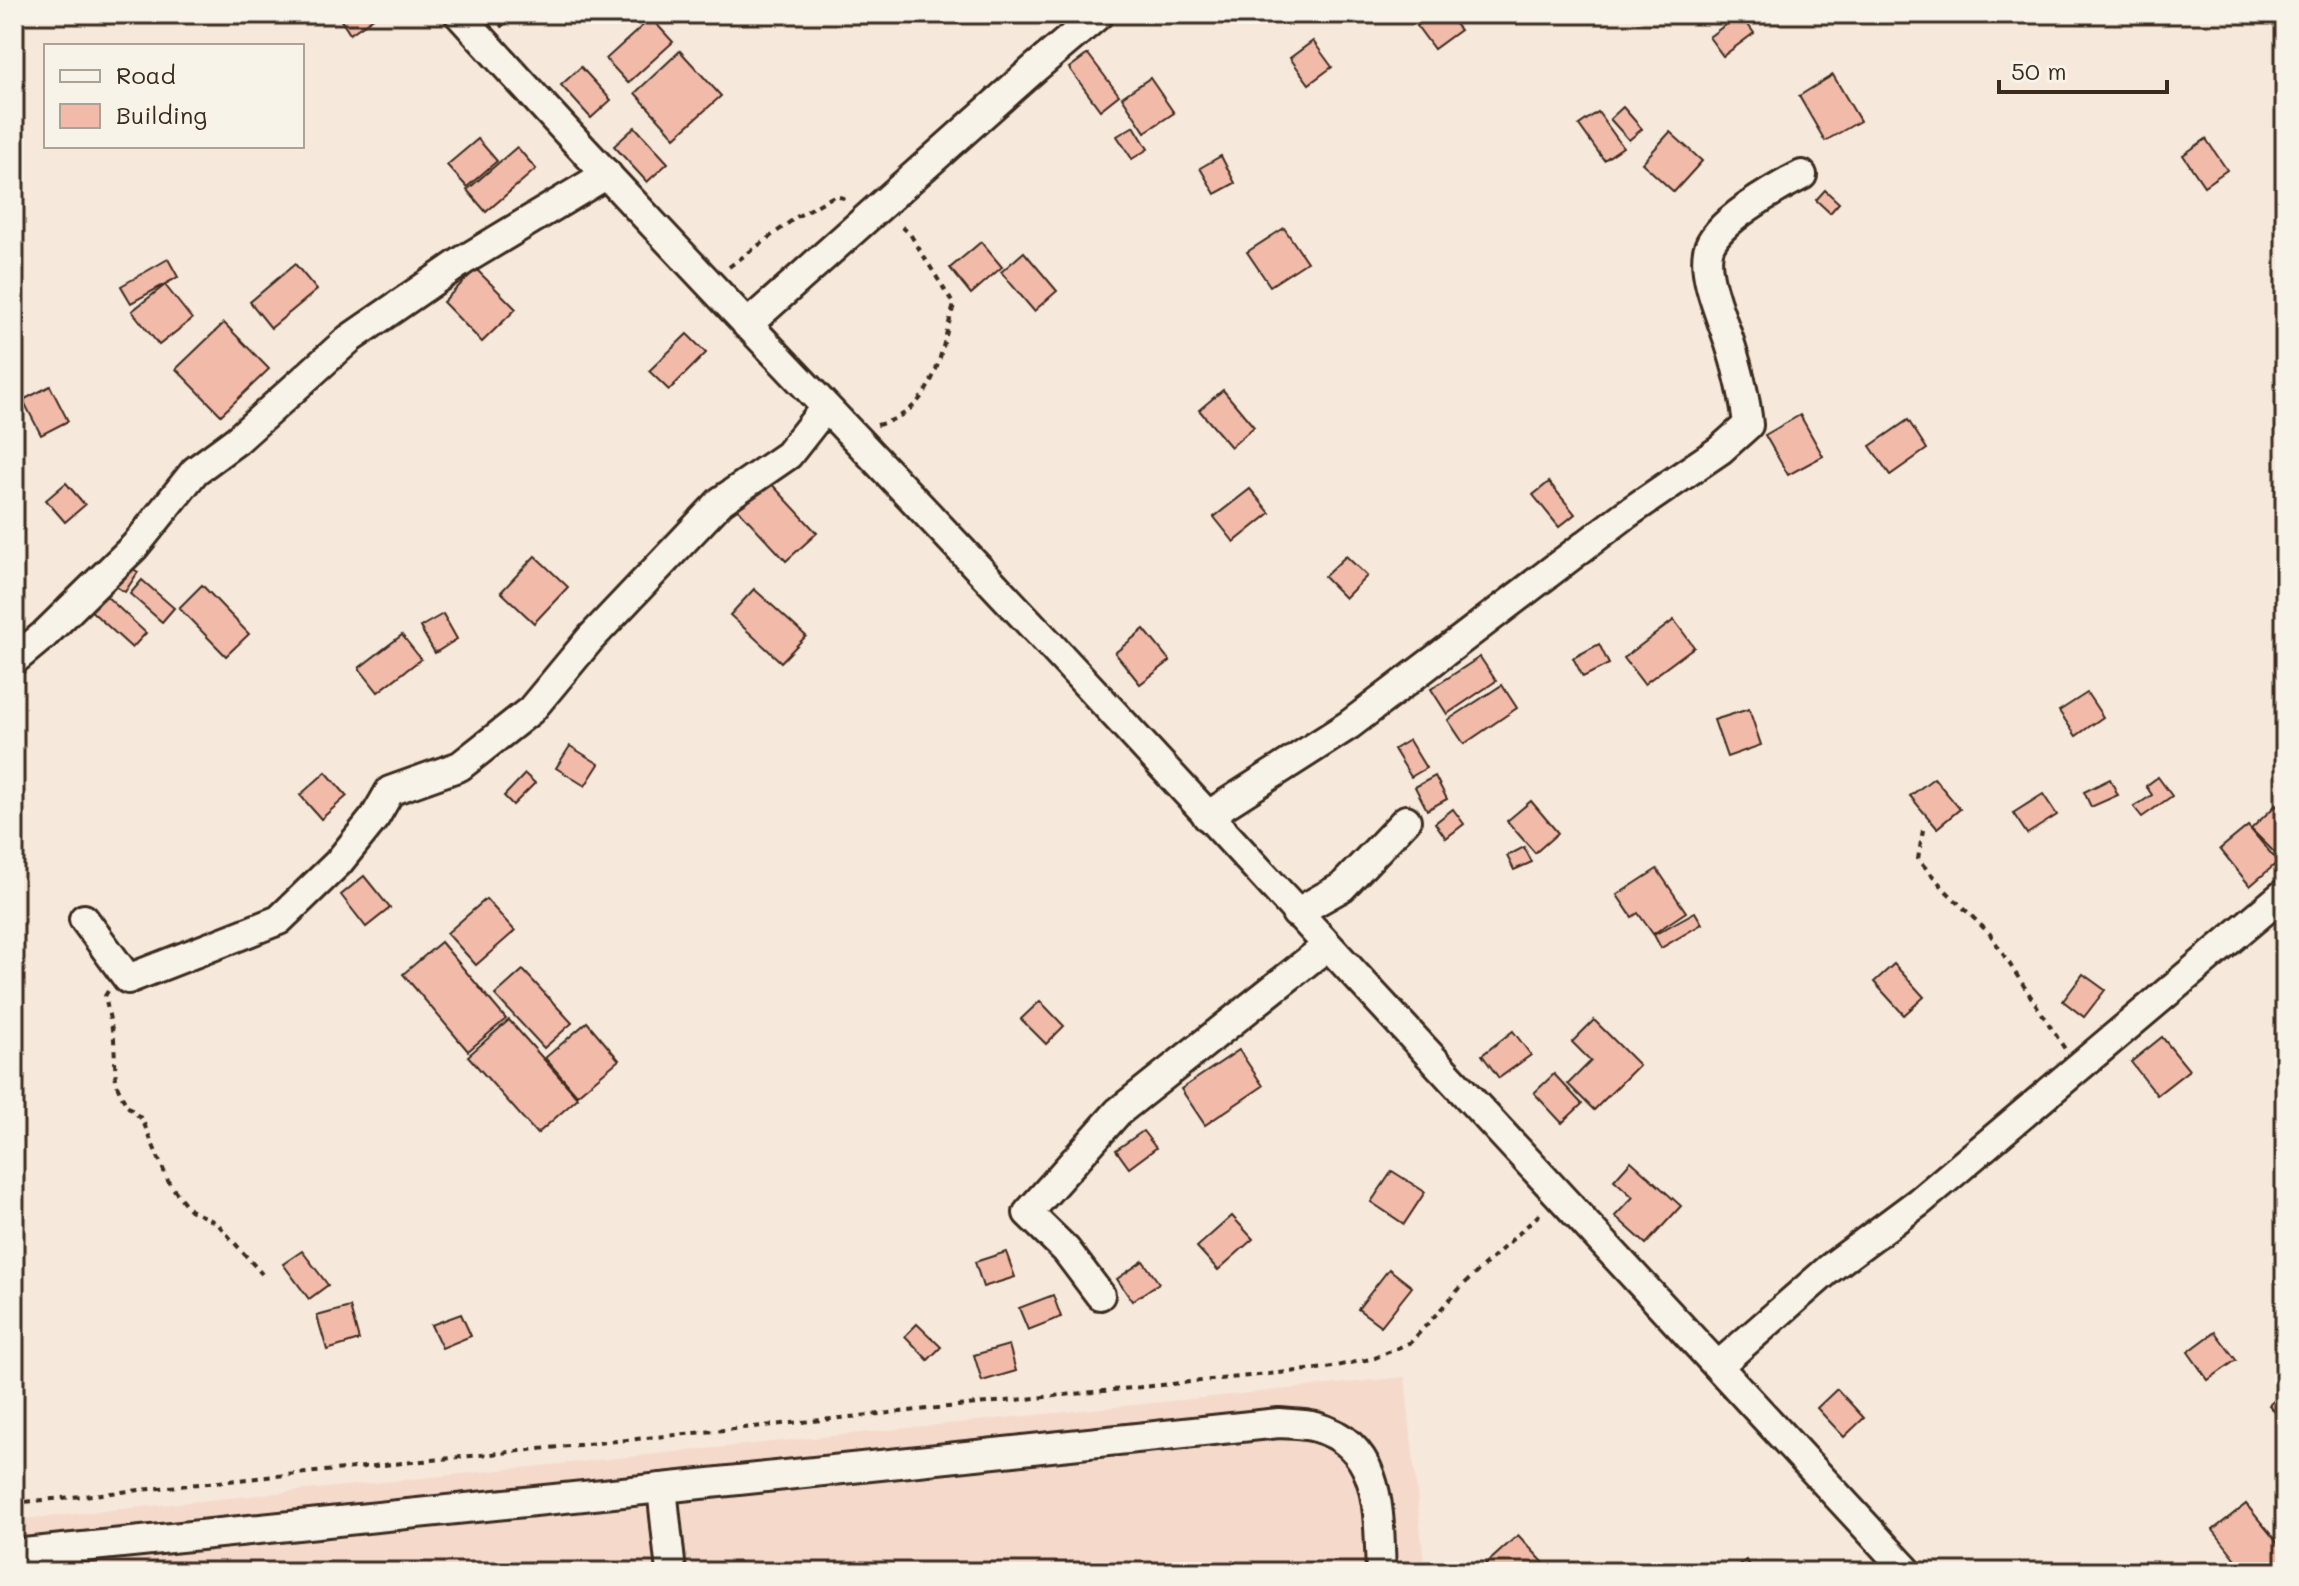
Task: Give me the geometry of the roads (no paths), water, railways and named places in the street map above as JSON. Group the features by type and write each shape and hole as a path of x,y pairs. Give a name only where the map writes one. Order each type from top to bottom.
{"street":[{"path":"459,14 747,325 1093,690 1908,1572"},
{"path":"747,325 1099,14"},
{"path":"14,660 135,546 195,471 237,440 349,339 464,260 607,174"},
{"path":"1207,816 1349,725 1625,515 1720,450 1748,425 1745,397 1714,295 1708,249 1721,230 1742,212 1772,190 1802,175"},
{"path":"84,919 128,979 279,920 338,863 375,817 390,791 460,766 531,710 590,639 721,501 788,455 825,408"},
{"path":"1296,913 1342,887 1406,820"},
{"path":"1718,1366 1829,1269 1919,1202 2285,893"},
{"path":"1100,1295 1066,1250 1028,1213 1118,1112 1327,946"},
{"path":"14,1554 1279,1423 1315,1427 1348,1442 1369,1468 1378,1504 1381,1572"},
{"path":"662,1488 671,1572"}]}
